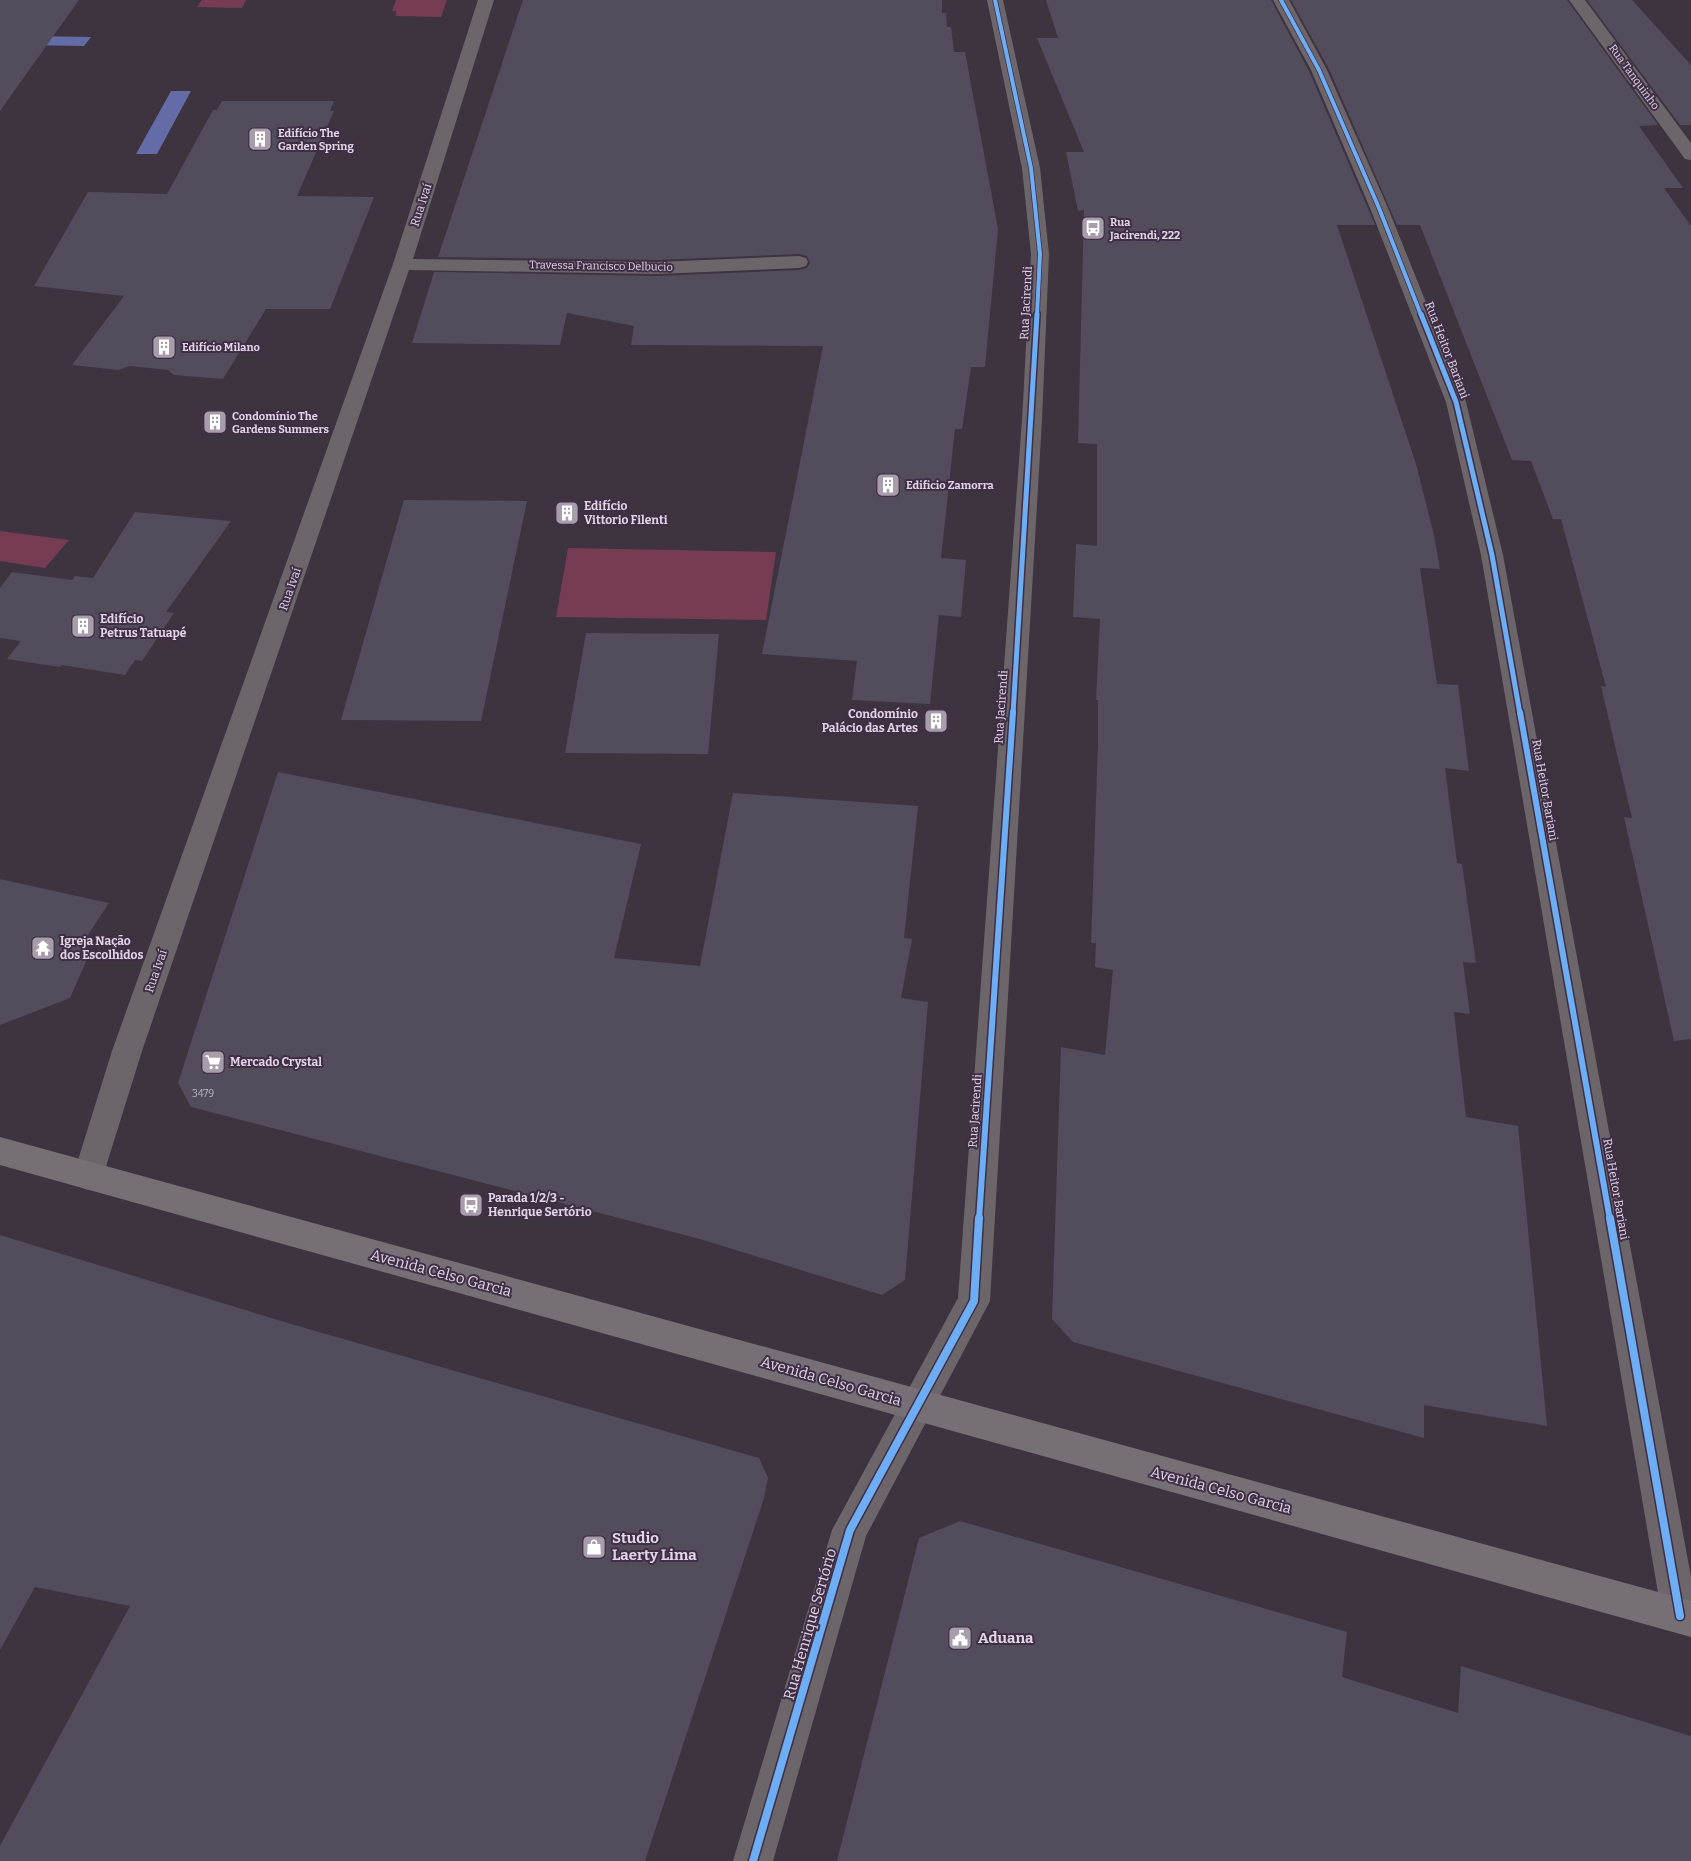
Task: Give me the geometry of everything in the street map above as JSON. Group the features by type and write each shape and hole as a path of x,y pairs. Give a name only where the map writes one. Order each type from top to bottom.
{"main road":[{"name":"Avenida Celso Garcia","path":"0,1151 1685,1618"}],"street":[{"name":"Rua Ivaí","path":"88,1176 127,1051 402,264 486,0"},
{"name":"Rua Jacirendi","path":"917,1405 974,1301 1032,420 1040,254 1031,168 995,0"},
{"name":"Rua Heitor Bariani","path":"1282,0 1319,70 1379,208 1456,402 1492,554 1685,1618"},
{"name":"Rua Tanquinho","path":"1577,0 1691,155"},
{"name":"Travessa Francisco Delbucio","path":"402,264 657,268 799,262"},
{"name":"Rua Henrique Sertório","path":"753,1861 850,1530 917,1405"}],"shaded area":[{"path":"202,0 246,0 242,8 197,7"},
{"path":"396,0 447,0 441,17 396,16 396,11 392,11"},
{"path":"0,531 69,540 45,568 0,561"},
{"path":"568,548 776,552 766,620 556,617"}],"water":[{"path":"28,36 91,37 84,46 21,45"},
{"path":"171,91 191,91 157,154 136,154"}],"building":[{"path":"0,0 79,0 0,111"},
{"path":"523,0 942,0 942,13 946,13 947,27 951,27 954,52 965,52 998,229 985,367 971,367 962,429 955,429 941,558 966,560 961,617 939,615 930,704 852,700 857,661 762,654 823,346 631,345 634,326 567,313 560,345 412,343 434,272 657,276 799,270 807,268 810,263 807,256 799,254 657,260 438,257"},
{"path":"1046,0 1271,0 1309,71 1375,225 1337,225 1416,464 1434,535 1440,569 1420,568 1437,684 1458,685 1469,771 1445,768 1457,863 1462,864 1476,963 1463,962 1470,1014 1454,1012 1466,1117 1518,1126 1547,1426 1424,1405 1424,1438 1073,1342 1052,1319 1061,1047 1105,1055 1113,970 1095,967 1096,943 1091,943 1098,744 1098,700 1096,700 1100,619 1073,617 1076,544 1097,546 1097,444 1078,443 1084,210 1078,211 1066,152 1084,152 1037,38 1058,38"},
{"path":"1291,0 1567,0 1658,125 1639,126 1683,188 1664,188 1691,226 1691,1039 1674,1041 1624,817 1632,818 1601,686 1606,687 1561,519 1553,519 1531,461 1512,460 1420,225 1397,225 1329,69"},
{"path":"1587,0 1632,0 1691,65 1691,125 1680,125"},
{"path":"222,101 334,101 330,111 334,111 297,196 374,197 330,309 266,309 223,379 174,375 168,370 130,366 118,370 72,365 124,296 34,286 88,192 167,194 213,110 217,110"},
{"path":"404,500 527,501 481,721 341,720"},
{"name":"Edifício Petrus Tatuapé","path":"135,512 231,521 166,612 174,613 142,661 135,660 125,675 7,659 21,641 0,638 0,588 12,572 72,580 75,576 93,578"},
{"path":"586,633 719,634 708,754 565,753"},
{"path":"278,772 641,844 614,958 700,966 733,793 918,806 904,938 912,939 901,998 928,1002 905,1280 882,1295 700,1239 191,1107 178,1083"},
{"name":"Igreja Nação dos Escolhidos","path":"0,879 109,903 84,941 89,955 70,998 0,1025"},
{"path":"0,1235 291,1324 759,1458 768,1478 764,1498 645,1861 0,1861 0,1846 130,1606 35,1587 0,1650"},
{"path":"960,1521 1347,1632 1342,1677 1458,1713 1461,1666 1691,1736 1691,1861 837,1861 919,1538"}],"cycle path":[{"path":"753,1861 850,1530 974,1301 1032,420 1040,254 1031,168 995,0"},
{"path":"1281,0 1319,70 1379,208 1456,402 1492,555 1680,1616"}],"place":[{"name":"Edifício The Garden Spring","path":"260,139"},
{"name":"Rua Jacirendi, 222","path":"1093,228"},
{"name":"Edifício Milano","path":"164,347"},
{"name":"Condomínio The Gardens Summers","path":"215,422"},
{"name":"Edificio Zamorra","path":"888,485"},
{"name":"Edifício Vittorio Filenti","path":"567,513"},
{"name":"Edifício Petrus Tatuapé","path":"83,626"},
{"name":"Condomínio Palácio das Artes","path":"936,721"},
{"name":"Igreja Nação dos Escolhidos","path":"43,948"},
{"name":"Mercado Crystal","path":"213,1062"},
{"name":"Parada 1/2/3 - Henrique Sertório","path":"471,1205"},
{"name":"Studio Laerty Lima","path":"594,1547"},
{"name":"Aduana","path":"960,1638"}]}
